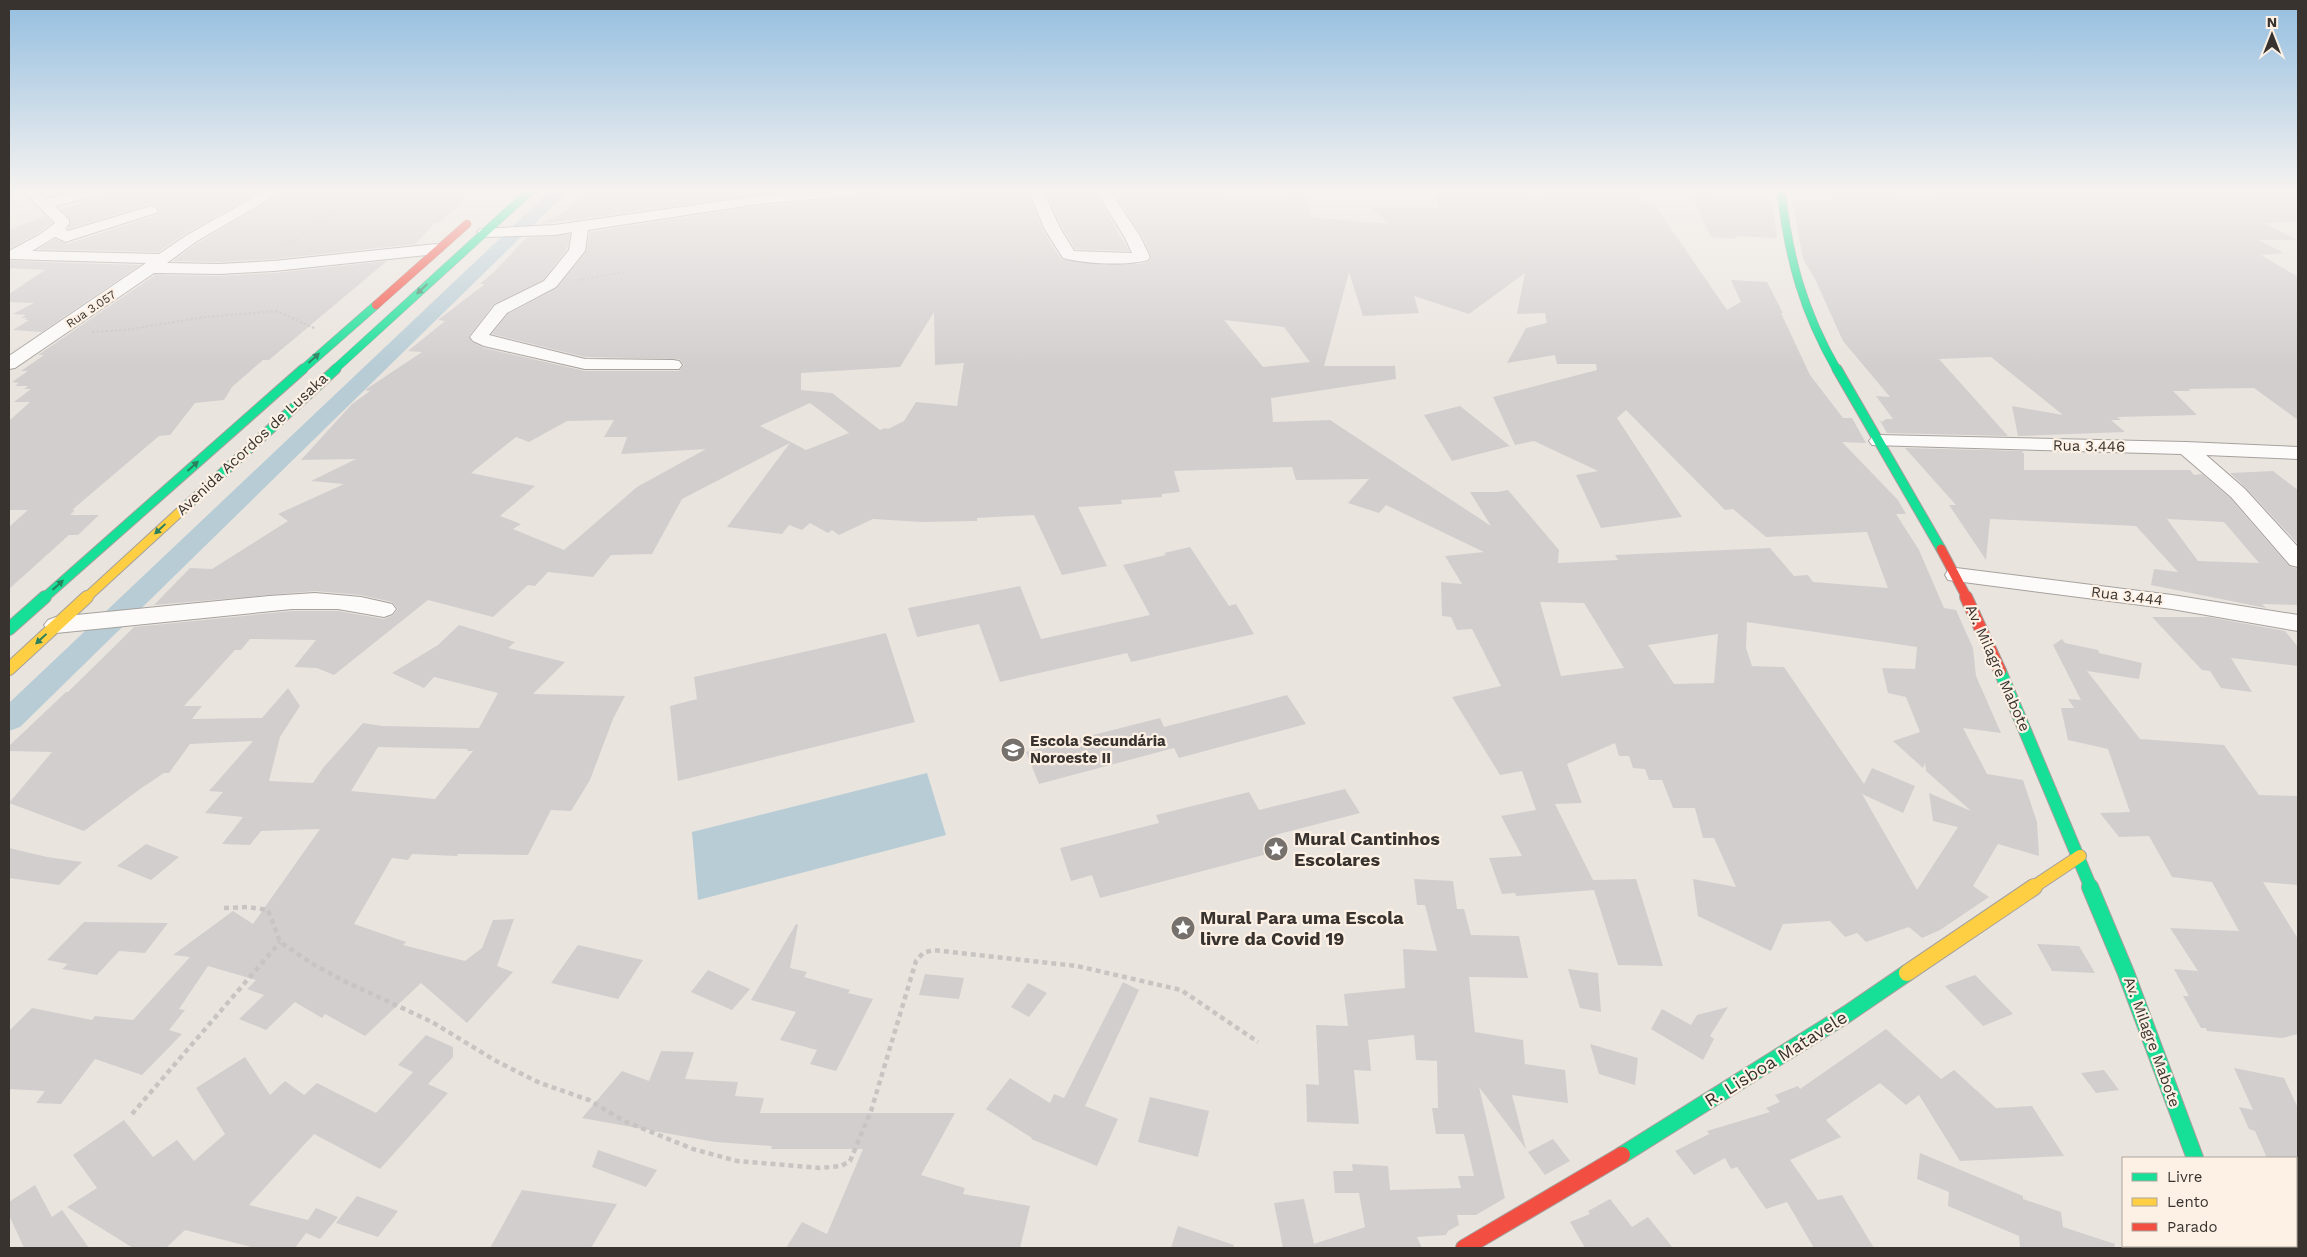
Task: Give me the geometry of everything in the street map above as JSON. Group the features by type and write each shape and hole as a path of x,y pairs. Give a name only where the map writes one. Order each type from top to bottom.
{"street":[{"path":"22,250 13,255 219,269 274,266 428,250"},
{"name":"Rua 3.057","path":"9,364 175,250"},
{"name":"Avenida Acordos de Lusaka","path":"9,629 435,250"},
{"name":"Avenida Acordos de Lusaka","path":"9,669 466,250"},
{"path":"577,250 550,284 501,309 479,337 490,342 585,364 674,365"},
{"path":"1066,250 1069,255 1111,258 1142,257 1139,250"},
{"name":"Av. Milagre Mabote","path":"1789,250 1791,268 1802,303 1818,337 1956,574 2012,697 2080,856 2195,1157"},
{"name":"Rua 3.446","path":"1879,441 2186,448 2298,453"},
{"path":"2186,448 2238,493 2298,560"},
{"name":"Rua 3.444","path":"1956,574 2172,602 2298,623"},
{"path":"56,625 319,600 360,603 384,609"},
{"name":"R. Lisboa Matavele","path":"1464,1248 1646,1141 1848,1014 2080,856"}],"path":[{"path":"274,266 283,250"},
{"path":"550,284 625,272"},
{"path":"53,334 125,330 205,317 277,311 317,329"},
{"path":"224,908 248,907 268,910 280,942 342,980 432,1022 496,1061 540,1083 589,1100 624,1121 674,1142 737,1161 820,1168 840,1166 850,1161 877,1092 916,961 923,953 933,950 1077,966 1181,990 1258,1042"},
{"path":"132,1114 280,942"}],"water":[{"path":"927,773 946,835 698,900 692,832"}],"building":[{"path":"64,250 161,250 158,252"},
{"path":"189,250 362,250 274,259 219,262 173,261"},
{"path":"515,250 566,250 543,280 494,304 469,336 472,342 484,348 585,371 679,371 684,365 679,359 585,357 492,334 508,314 557,288 586,250 1055,250 1061,259 1105,265 1148,262 1152,258 1148,250 1685,250 1727,310 1741,302 1731,280 1767,282 1783,313 1781,313 1810,375 1843,418 1852,418 1866,443 1842,442 1898,500 1906,514 1896,514 1919,550 1944,608 1956,610 1973,648 1976,676 2001,733 1963,728 1987,774 2023,780 2037,822 2039,856 1998,844 1973,886 1989,897 1940,930 1922,938 1909,927 1866,942 1857,933 1845,937 1830,921 1783,924 1771,951 1698,916 1693,879 1736,887 1714,838 1703,838 1695,808 1673,808 1662,780 1649,780 1645,769 1633,768 1629,756 1619,756 1615,743 1567,764 1582,803 1555,804 1593,880 1636,879 1663,966 1618,965 1594,890 1516,896 1515,893 1502,894 1489,858 1522,856 1501,816 1536,810 1522,771 1500,775 1452,697 1501,686 1472,629 1457,630 1451,617 1442,616 1441,582 1462,584 1445,556 1484,552 1386,505 1379,513 1348,503 1369,479 1296,480 1292,467 1174,471 1180,492 1162,494 1162,497 1121,500 1122,504 1078,507 1107,566 1062,575 1034,515 977,518 977,521 922,522 873,519 839,535 832,530 828,533 810,523 802,530 789,525 782,534 727,527 790,443 682,499 652,554 611,555 593,577 548,572 535,586 528,585 493,617 428,600 334,675 317,668 294,667 316,640 250,639 241,650 235,650 184,706 202,706 192,719 262,718 288,688 300,706 280,737 269,781 313,783 323,768 363,723 382,726 479,728 498,693 434,677 424,688 392,673 438,645 459,625 515,642 508,648 565,662 533,694 625,696 613,719 590,780 571,811 551,810 528,855 458,854 457,856 412,854 408,860 392,858 354,924 406,942 403,945 465,961 482,948 493,920 514,919 497,966 513,972 467,1023 421,983 365,1036 325,1014 322,1018 295,1002 266,1030 239,1019 264,995 247,989 256,980 208,966 179,1009 185,1010 169,1030 182,1034 142,1075 95,1059 61,1104 36,1103 45,1091 9,1089 9,1031 32,1008 92,1020 95,1016 133,1020 190,957 173,955 233,911 253,924 320,829 261,831 250,845 222,844 243,817 205,813 223,792 209,791 253,741 190,744 169,773 164,773 140,789 84,831 9,803 52,752 9,751 9,746 68,692 134,627 292,611 338,611 384,619 393,615 398,609 392,602 361,595 315,591 154,605 190,568 212,569 288,521 278,514 344,484 311,481 356,459 301,460 352,404 370,391 365,390 422,352 408,351 445,321 438,320 485,284 480,284","holes":["1349,272 1363,316 1419,313 1414,296 1469,314 1525,273 1517,314 1545,313 1547,323 1526,328 1507,363 1555,355 1557,364 1596,364 1597,370 1493,397 1515,445 1534,441 1598,471 1576,475 1601,528 1682,517 1617,418 1626,410 1725,510 1733,509 1766,537 1867,532 1888,588 1813,582 1808,575 1794,576 1770,548 1615,555 1618,560 1558,563 1559,550 1508,490 1470,492 1491,526 1330,420 1273,422 1271,398 1396,379 1395,366 1324,366","934,312 935,365 964,363 957,406 916,402 904,421 888,429 880,430 832,393 801,390 801,373 900,367","1224,320 1284,327 1310,362 1263,367","810,403 849,433 806,450 760,426","614,420 604,437 627,437 621,454 706,449 637,487 564,550 513,529 521,524 500,516 535,486 471,473 516,437 529,442 567,421","1540,602 1584,603 1624,668 1561,676","1747,622 1917,647 1915,669 1882,668 1888,693 1906,697 1920,732 1893,741 1923,768 1925,763 1926,771 1971,811 1929,793 1933,821 1958,827 1917,890 1862,794 1903,813 1915,786 1872,768 1864,784 1784,667 1752,666 1746,648","1718,634 1714,683 1674,684 1648,645","378,747 468,749 467,751 473,751 435,799 351,791"]},
{"path":"1093,250 1128,250 1129,251"},
{"path":"1801,250 2278,250 2284,253 2261,255 2298,277 2298,420 2254,388 2188,389 2191,391 2173,391 2197,415 2117,417 2121,420 2111,420 2125,432 2018,436 2012,406 2063,415 1991,357 1939,359 2008,436 1887,433 1879,419 1882,422 1886,419 1893,419 1876,396 1890,397 1843,341 1815,279 1803,259"},
{"path":"9,261 140,265 42,332 13,330 29,320 24,320 28,318 21,318 26,315 13,314 34,303 9,302 9,294 45,270 9,268"},
{"path":"387,261 269,360 263,360 232,387 224,400 195,403 170,435 159,436 72,510 75,510 70,515 99,515 78,535 69,535 9,589 9,527 28,510 9,510 9,421 30,402 14,402 31,389 24,389 28,386 15,386 19,383 12,382 28,371 21,371 44,355 38,355 155,275 219,276 274,273"},
{"path":"1460,406 1510,446 1452,461 1424,415"},
{"path":"1905,448 2022,451 2024,454 2024,470 2190,470 2194,475 2202,474 2230,498 2289,566 2298,569 2298,605 2262,604 2266,608 2151,585 2154,569 2178,572 2136,526 1990,519 1986,560 1949,505 1956,505","holes":["2167,519 2224,522 2259,563 2198,561"]},
{"path":"2273,471 2298,490 2298,544 2230,473"},
{"path":"1190,547 1229,606 1236,604 1254,634 1131,662 1127,653 1000,682 979,624 917,637 908,608 1020,586 1041,639 1150,615 1123,565"},
{"path":"2152,617 2209,617 2285,631 2298,647 2298,666 2231,658 2252,692 2221,688 2210,671 2202,670"},
{"path":"886,633 915,722 678,781 670,706 697,699 694,677"},
{"path":"2062,639 2065,643 2098,650 2099,653 2142,663 2139,679 2087,671 2140,739 2224,745 2259,795 2298,796 2298,885 2263,882 2298,939 2298,1034 2282,1038 2207,1031 2206,1028 2201,1028 2183,996 2189,996 2174,969 2198,971 2170,928 2239,931 2212,882 2172,877 2149,836 2119,837 2100,813 2130,812 2108,749 2068,740 2061,708 2074,708 2068,699 2081,700 2053,645"},
{"path":"1287,695 1306,724 1179,758 1174,748 1039,784 1026,752 1160,718 1164,727"},
{"path":"1345,789 1360,813 1275,835 1282,850 1100,898 1092,875 1071,881 1060,848 1159,823 1156,815 1249,792 1259,810"},
{"path":"146,844 179,857 151,880 117,866"},
{"path":"9,848 47,857 82,862 59,885 9,878"},
{"path":"1414,879 1453,881 1457,909 1464,909 1471,935 1519,936 1528,978 1469,977 1475,1032 1523,1040 1525,1064 1565,1070 1568,1103 1512,1095 1526,1149 1479,1087 1505,1198 1476,1215 1457,1215 1459,1225 1448,1231 1446,1235 1417,1237 1422,1248 1283,1248 1274,1203 1304,1199 1314,1244 1365,1227 1359,1193 1335,1193 1333,1171 1353,1171 1352,1164 1388,1166 1390,1190 1461,1188 1458,1176 1474,1176 1464,1134 1436,1134 1432,1108 1438,1108 1437,1061 1416,1060 1414,1035 1368,1040 1371,1071 1354,1070 1359,1124 1307,1122 1306,1084 1319,1085 1316,1025 1348,1026 1344,994 1405,988 1403,949 1437,951 1425,905 1417,905"},
{"path":"84,922 168,923 145,953 119,951 97,975 62,969 68,964 47,960"},
{"path":"796,924 798,925 790,968 807,972 804,977 850,990 848,993 873,999 836,1071 810,1064 817,1050 780,1040 796,1012 751,1000"},
{"path":"2037,944 2079,946 2095,973 2052,971"},
{"path":"578,945 643,960 618,999 551,983"},
{"path":"1568,969 1598,973 1601,1012 1580,1008"},
{"path":"708,970 750,989 732,1010 691,992"},
{"path":"925,974 964,978 959,999 919,995"},
{"path":"1975,975 2013,1014 1983,1026 1945,986"},
{"path":"1123,982 1139,990 1085,1106 1118,1119 1097,1166 1031,1139 986,1109 1010,1078 1050,1103 1054,1094 1064,1098"},
{"path":"1028,983 1047,993 1029,1017 1011,1007"},
{"path":"1728,1007 1710,1036 1714,1039 1703,1060 1651,1029 1662,1009 1691,1025 1697,1015"},
{"path":"1886,1029 1941,1079 1954,1070 1996,1108 2032,1106 2064,1156 1960,1161 1919,1095 1906,1105 1880,1083 1826,1120 1841,1137 1790,1160 1818,1200 1842,1195 1874,1248 1814,1248 1787,1202 1766,1209 1737,1167 1731,1169 1725,1158 1694,1175 1675,1151 1709,1134 1707,1131 1770,1112 1766,1108 1780,1102 1775,1095 1798,1086 1800,1089"},
{"path":"426,1035 453,1047 453,1057 428,1084 448,1093 380,1169 314,1134 249,1205 308,1220 316,1208 338,1217 320,1239 306,1233 295,1248 255,1248 185,1230 166,1248 133,1248 67,1207 97,1188 73,1155 124,1120 153,1157 177,1140 194,1161 225,1134 196,1088 245,1057 270,1095 285,1081 304,1095 317,1083 376,1113 413,1072 398,1065"},
{"path":"1590,1044 1638,1058 1635,1085 1599,1074"},
{"path":"661,1051 694,1052 685,1079 738,1082 735,1096 764,1098 760,1113 955,1113 921,1175 965,1188 963,1194 1030,1206 1020,1248 786,1248 802,1222 827,1234 863,1149 771,1149 772,1146 715,1142 582,1118 622,1071 649,1081"},
{"path":"2234,1068 2284,1078 2298,1108 2298,1158 2267,1157 2255,1131 2249,1129 2239,1107 2253,1110"},
{"path":"2104,1070 2119,1090 2096,1093 2081,1073"},
{"path":"1150,1097 1209,1111 1198,1157 1138,1142"},
{"path":"1553,1139 1570,1161 1545,1175 1528,1152"},
{"path":"598,1150 657,1170 646,1187 592,1167"},
{"path":"1920,1153 2023,1196 2023,1199 2061,1212 2063,1227 2115,1244 2114,1248 2020,1248 2019,1236 1948,1206 1949,1192 1917,1179"},
{"path":"35,1185 52,1217 62,1210 89,1248 24,1248 9,1215 9,1202"},
{"path":"522,1190 617,1204 591,1248 490,1248"},
{"path":"357,1196 398,1211 378,1237 336,1223"},
{"path":"1610,1199 1632,1227 1648,1217 1673,1248 1585,1248 1570,1222 1590,1214 1588,1211"},
{"path":"1178,1226 1234,1245 1233,1248 1171,1248"}],"waterway":[{"path":"9,720 499,250"}],"traffic: fast":[{"path":"183,509 466,250"},
{"path":"1790,250 1798,283 1818,337 1941,549"},
{"path":"9,629 376,305"},
{"path":"2000,671 2126,973 2195,1157"},
{"path":"1622,1155 1847,1014 1907,973"}],"traffic: slow":[{"path":"9,669 183,509"},
{"path":"1907,973 2080,856"}],"traffic: jam":[{"path":"376,305 438,250"},
{"path":"1941,549 1956,575 2000,671"},
{"path":"1464,1248 1622,1155"}],"place":[{"name":"Escola Secundária Noroeste II","path":"1013,750"},
{"name":"Mural Cantinhos Escolares","path":"1276,849"},
{"name":"Mural Para uma Escola livre da Covid 19","path":"1183,928"}]}
